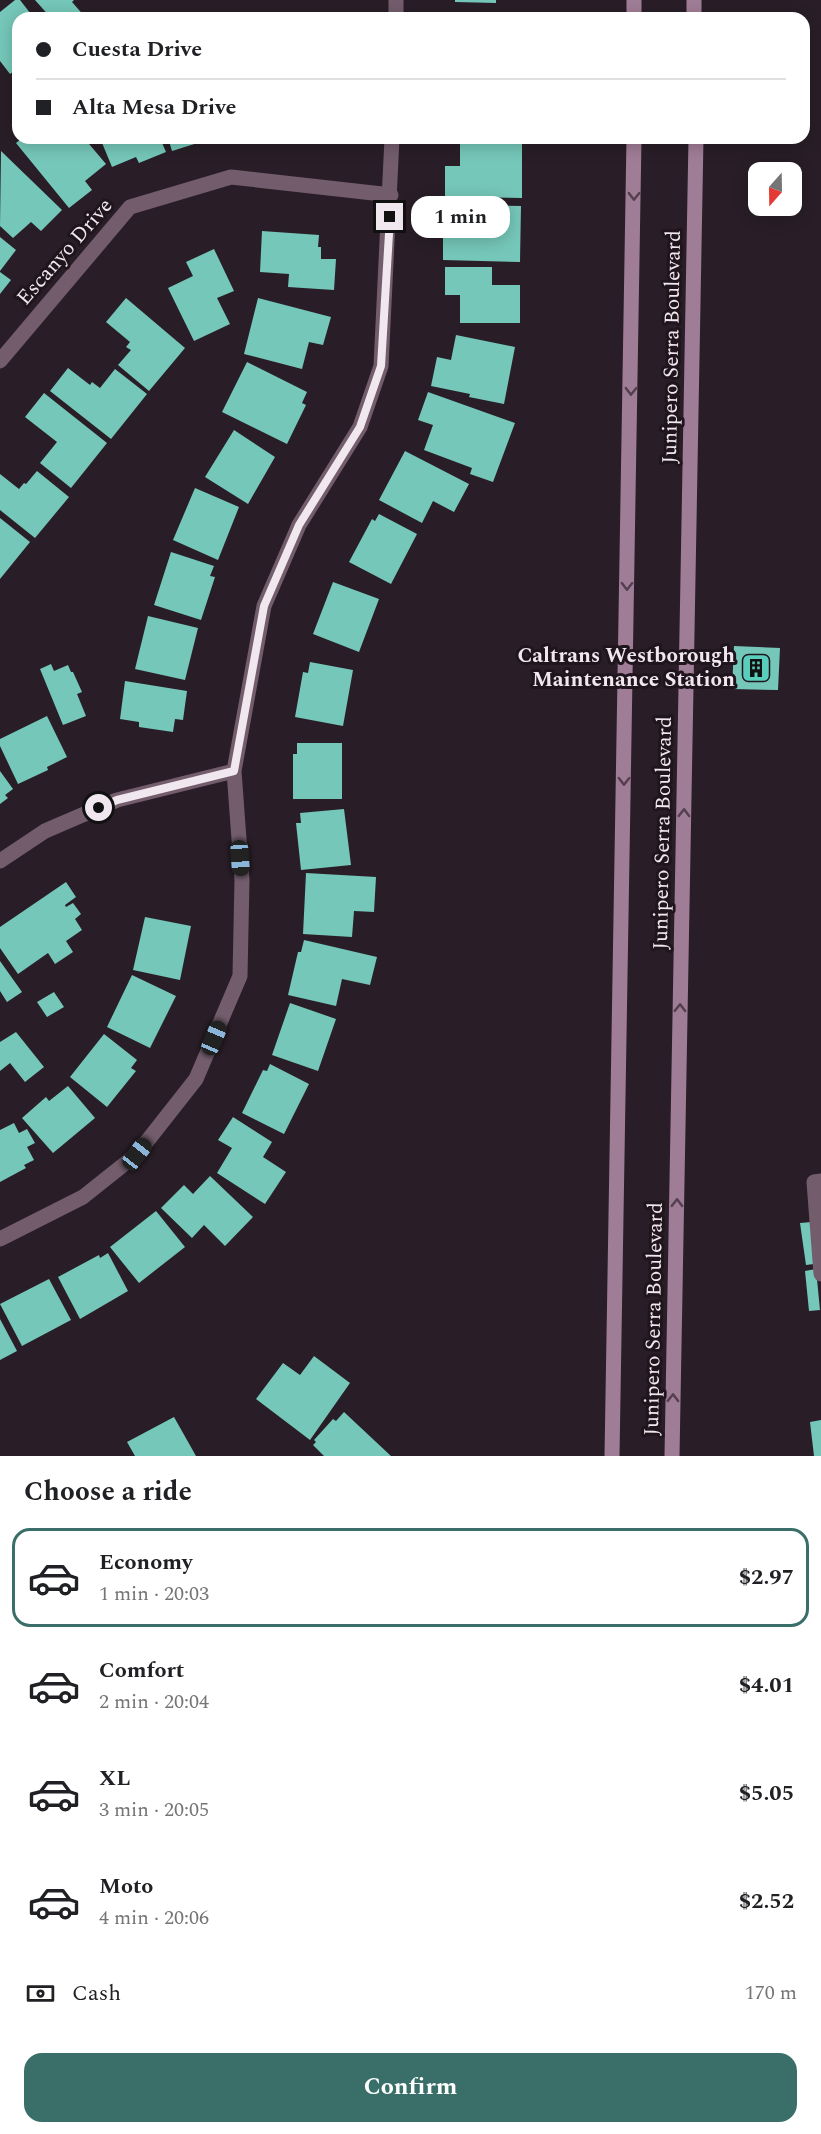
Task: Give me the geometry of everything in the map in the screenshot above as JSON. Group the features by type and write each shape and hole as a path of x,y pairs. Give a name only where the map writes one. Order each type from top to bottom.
{"main road":[{"name":"Junipero Serra Boulevard","path":"612,1456 634,144"},
{"name":"Junipero Serra Boulevard","path":"672,1456 696,144"}],"street":[{"path":"0,1239 83,1197 137,1154 196,1079 240,976 242,880 234,771 264,606 299,525 360,427 381,366 392,144"},
{"name":"Escanyo Drive","path":"0,361 130,207 231,177 391,195"},
{"path":"0,861 45,831 117,800 234,771"},
{"path":"821,1181 814,1182 821,1274"}],"building":[{"path":"15,0 20,0 29,12 12,12 12,72 10,74 0,61 0,12"},
{"path":"35,0 74,0 72,2 81,12 46,12"},
{"path":"455,0 496,0 496,3 455,2"},
{"path":"17,144 89,144 106,164 85,181 92,190 69,208"},
{"path":"102,144 163,144 166,152 139,163 136,157 112,167"},
{"path":"170,144 194,144 172,151"},
{"path":"460,144 522,144 522,198 445,197 445,166 460,166"},
{"path":"1,151 62,210 41,231 31,222 13,238 0,226"},
{"path":"481,205 521,206 520,262 443,260 443,221 450,221 450,229 477,230 477,223 481,223"},
{"path":"262,231 319,235 318,247 321,247 321,259 336,259 334,290 288,287 289,274 260,272"},
{"path":"0,237 16,250 0,271"},
{"path":"214,249 234,291 217,298 230,324 194,341 168,288 193,276 186,262"},
{"path":"445,267 492,267 492,285 520,285 520,323 460,323 460,295 445,295"},
{"path":"0,272 11,280 0,294"},
{"path":"126,298 185,348 149,391 118,365 131,350 126,347 130,342 106,322"},
{"path":"258,298 331,317 323,345 309,342 302,369 244,354"},
{"path":"456,335 515,347 504,404 431,386 437,357 451,360"},
{"path":"247,362 307,392 302,403 306,405 287,444 222,412"},
{"path":"68,368 90,385 92,382 100,388 115,369 147,394 111,439 50,391"},
{"path":"428,392 515,423 493,482 470,474 472,468 424,450 433,425 418,420"},
{"path":"44,393 107,443 71,488 40,463 57,442 25,417"},
{"path":"234,430 275,457 248,504 205,477"},
{"path":"405,451 469,484 454,512 433,501 422,523 379,500"},
{"path":"37,471 69,497 35,538 0,510 0,474 19,489"},
{"path":"195,488 239,507 218,560 173,540"},
{"path":"379,514 417,534 391,584 349,562 372,519 375,521"},
{"path":"0,518 30,542 0,579"},
{"path":"171,552 214,566 210,576 215,577 201,620 154,605"},
{"path":"333,582 379,599 359,652 313,634"},
{"path":"148,616 198,628 185,680 135,669"},
{"name":"Caltrans Westborough Maintenance Station","path":"734,646 780,648 778,690 732,689"},
{"path":"310,662 353,670 343,726 295,717 303,672 308,673"},
{"path":"51,664 54,671 68,665 73,672 82,692 77,694 86,716 63,725 40,669"},
{"path":"125,681 187,691 183,720 175,719 173,732 139,727 139,722 120,719"},
{"path":"47,716 67,757 47,767 48,770 18,784 0,746 0,739"},
{"path":"297,743 342,743 342,799 293,799 293,754 297,754"},
{"path":"0,771 13,789 5,795 8,798 0,804"},
{"path":"344,809 351,865 301,870 296,823 301,823 300,813"},
{"path":"306,873 376,877 374,912 354,911 352,937 303,934"},
{"path":"66,882 76,897 65,905 66,907 73,903 81,914 75,919 82,930 66,941 73,952 55,964 48,953 18,974 0,948 0,927"},
{"path":"145,917 191,926 180,980 133,970"},
{"path":"304,940 377,957 370,985 342,979 336,1006 288,995 298,952 301,952"},
{"path":"0,961 22,992 7,1002 0,991"},
{"path":"132,975 176,996 150,1048 107,1027"},
{"path":"54,992 64,1007 47,1017 37,1002"},
{"path":"290,1003 336,1019 318,1071 272,1055"},
{"path":"16,1032 44,1067 25,1082 10,1063 0,1071 0,1042"},
{"path":"104,1034 137,1060 131,1068 136,1071 107,1107 70,1077"},
{"path":"270,1064 309,1084 284,1134 242,1113 263,1070 267,1071"},
{"path":"68,1086 95,1118 53,1153 22,1118 46,1097 49,1101"},
{"path":"233,1117 272,1142 263,1157 286,1172 265,1204 217,1173 232,1148 218,1140"},
{"path":"14,1123 19,1133 27,1129 35,1143 27,1147 34,1160 24,1165 26,1168 0,1182 0,1130"},
{"path":"210,1176 253,1217 225,1246 204,1225 192,1238 161,1208 184,1185 193,1194"},
{"path":"156,1211 185,1247 139,1283 110,1247"},
{"path":"812,1222 814,1264 806,1265 800,1223"},
{"path":"108,1253 128,1291 80,1319 58,1277 99,1255 100,1258"},
{"path":"816,1269 820,1310 809,1311 805,1271"},
{"path":"49,1279 71,1320 22,1346 0,1304"},
{"path":"0,1319 17,1351 0,1360"},
{"path":"314,1356 350,1383 310,1440 256,1399 283,1363 300,1375"},
{"path":"344,1412 391,1456 324,1456 313,1445 316,1442 314,1440 333,1419 336,1421"},
{"path":"174,1417 196,1456 135,1456 127,1442"},
{"path":"821,1420 821,1456 814,1456 810,1422"}],"place":[{"name":"Caltrans Westborough Maintenance Station","path":"756,668"}],"route":[{"path":"99,808 117,800 234,771 264,606 299,525 360,427 381,366 390,217"}]}
